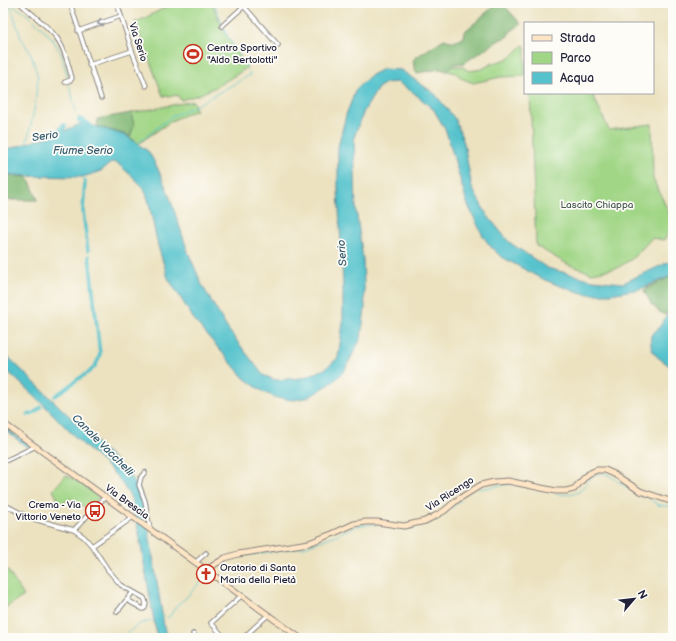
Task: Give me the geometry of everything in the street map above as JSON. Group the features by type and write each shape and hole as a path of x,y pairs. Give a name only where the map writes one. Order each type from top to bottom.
{"street":[{"path":"20,3 59,41 64,51 72,78 65,82"},
{"path":"70,3 101,98"},
{"name":"Via Serio","path":"117,3 132,51 146,86"},
{"path":"223,24 242,4 278,45"},
{"path":"78,31 121,16"},
{"path":"89,65 132,51"},
{"name":"Via Brescia","path":"4,426 36,446 300,638"},
{"path":"3,462 36,446"},
{"name":"Via Ricengo","path":"206,570 225,558 238,554 310,543 354,524 377,522 404,526 425,520 440,514 457,500 481,485 494,482 508,481 566,491 574,489 588,474 597,470 605,470 614,474 640,491 673,502"},
{"path":"145,472 139,485 145,501 149,529"},
{"path":"74,530 105,497"},
{"path":"3,504 30,518 74,530 84,537 121,585 144,598 146,606 144,609 140,608 127,600"},
{"path":"92,546 134,518"},
{"path":"196,562 206,553"},
{"path":"117,612 133,592"},
{"path":"223,636 211,623 241,596"},
{"path":"243,638 268,615"},
{"path":"193,634 197,638"}],"green space":[{"name":"Centro Sportivo \"Aldo Bertolotti\"","path":"174,3 212,3 224,31 247,68 216,87 198,95 181,100 177,95 168,97 163,96 135,22"},
{"path":"497,3 502,3 521,24 510,32 507,37 501,39 464,63 454,64 447,71 440,69 417,73 413,60 415,58 444,39 454,41 464,37 465,31"},
{"path":"524,46 524,76 501,77 473,83 463,79 453,72 447,71 452,66 461,66 469,71 482,69 491,64 510,58"},
{"name":"Lascito Chiappa","path":"530,94 592,94 609,130 652,124 653,179 673,221 673,227 664,240 652,238 632,259 617,268 592,273 567,264 536,246"},
{"path":"193,101 196,110 173,120 139,144 130,137 134,125 131,113"},
{"path":"131,113 134,125 130,137 98,127 97,119"},
{"path":"3,175 28,177 38,200 3,200"},
{"path":"673,275 673,304 665,315 652,305 644,290"},
{"path":"66,475 72,479 75,479 77,482 78,481 98,496 99,498 89,509 71,499 60,504 53,490"},
{"path":"3,563 24,596 3,609"}],"water":[{"name":"Fiume Serio","path":"383,69 401,70 435,94 455,119 464,143 472,188 487,215 509,242 547,268 593,280 623,283 673,260 673,275 640,289 610,294 586,294 540,278 500,256 483,236 467,203 446,131 434,110 414,93 397,82 386,83 378,88 364,111 354,137 356,209 363,259 365,309 361,338 344,371 333,382 309,397 294,400 277,398 263,392 244,378 195,321 168,278 158,246 148,199 144,188 117,163 112,162 101,171 83,177 3,174 3,149 12,148 54,135 81,124 95,126 127,136 149,152 157,167 168,192 188,252 202,285 227,328 263,375 275,380 302,378 325,369 338,358 343,323 343,284 338,190 338,147 346,115 356,89 371,75"},
{"path":"673,306 673,369 654,353 652,349 651,335 658,329"},
{"path":"3,352 124,469 139,490 148,526 166,638 157,638 137,523 131,498 112,471 3,367"},
{"path":"7,429 30,445 27,447 5,430"}],"waterway":[{"path":"10,3 24,12 53,40 61,53 68,78"},
{"path":"214,3 222,23"},
{"name":"Serio","path":"10,4 21,38 31,54 38,77 35,105 27,143"},
{"path":"223,26 227,36 247,68"},
{"path":"137,144 172,116 193,107 250,75 249,72"},
{"path":"69,84 76,112"},
{"path":"78,117 80,124"},
{"path":"80,120 94,131"},
{"name":"Serio","path":"56,138 64,126"},
{"path":"85,181 83,211 88,251"},
{"path":"55,396 92,369 97,363 100,354 89,256"},
{"path":"28,415 41,407"},
{"path":"556,493 563,495 579,492 592,476 599,473 604,473 628,488 648,497 658,505 673,507"},
{"path":"479,489 510,484"},
{"path":"427,523 439,518 461,500"},
{"path":"247,555 304,547 361,525 374,524 405,529 423,524"},
{"path":"167,618 176,606 188,596 203,579"},
{"path":"121,638 139,624 151,621"}],"place":[{"name":"Centro Sportivo \"Aldo Bertolotti\"","path":"193,54"},
{"name":"Crema - Via Vittorio Veneto","path":"95,511"},
{"name":"Oratorio di Santa Maria della Pietà","path":"206,574"}],"water label":[{"name":"Canale Vacchelli","path":"103,445"}]}
